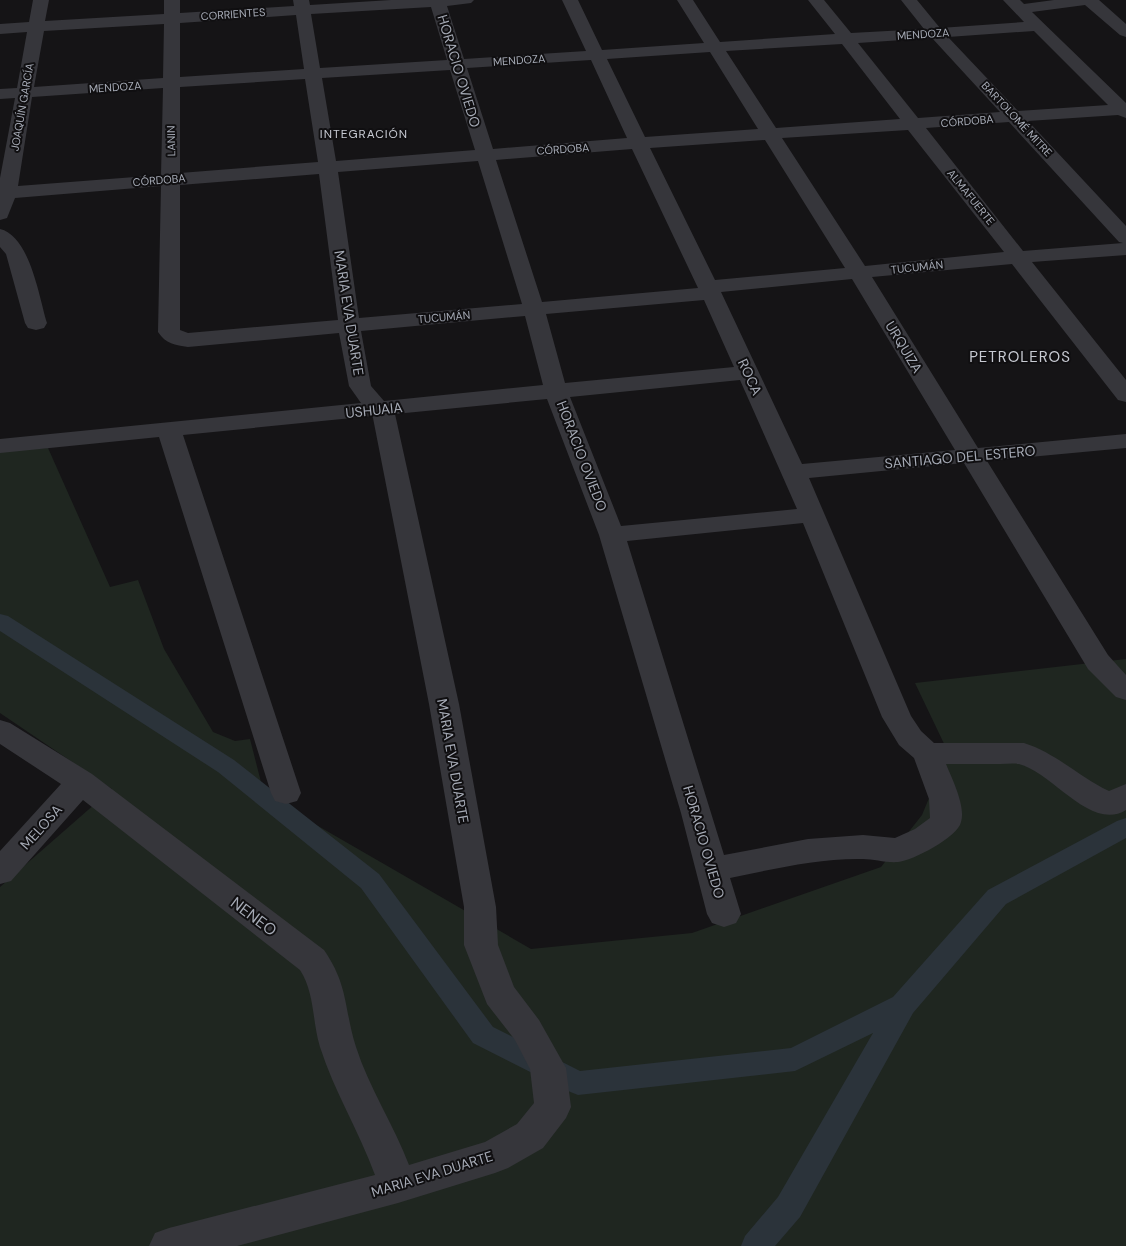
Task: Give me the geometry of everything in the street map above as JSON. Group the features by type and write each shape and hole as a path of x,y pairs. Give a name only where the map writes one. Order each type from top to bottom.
{"street":[{"name":"JOAQUÍN GARCÍA","path":"0,214 26,92 35,26 41,0"},
{"name":"CORRIENTES","path":"0,29 172,9 466,0"},
{"name":"ROCA","path":"570,0 710,290 794,472 897,717 910,738 926,754"},
{"name":"URQUIZA","path":"685,0 773,135 1098,662 1126,690"},
{"name":"ALMAFUERTE","path":"816,0 1126,395"},
{"name":"BARTOLOMÉ MITRE","path":"909,0 936,33 1126,238"},
{"path":"1016,5 1089,0 1126,32"},
{"name":"HORACIO OVIEDO","path":"437,1 534,309 556,392 612,535 697,813 724,914"},
{"name":"MARIA EVA DUARTE","path":"169,1246 398,1186 495,1156 530,1136 553,1107 548,1068 527,1030 499,994 481,945 480,907 444,704 385,417 360,386 349,325 328,167 302,5"},
{"path":"1016,5 1125,110"},
{"name":"LANIN","path":"172,9 170,83 172,179 169,332 176,339"},
{"name":"MENDOZA","path":"0,94 1038,26"},
{"name":"CÓRDOBA","path":"4,193 485,155 1125,110"},
{"path":"0,235 16,253 36,324"},
{"name":"TUCUMÁN","path":"176,339 188,340 534,309 859,273 1019,257 1126,249"},
{"name":"USHUAIA","path":"0,446 748,372"},
{"path":"169,430 286,793"},
{"name":"SANTIAGO DEL ESTERO","path":"794,472 1126,441"},
{"path":"612,535 812,515"},
{"name":"NENEO","path":"0,730 81,782 312,960 319,969 328,988 338,1046 352,1081 382,1144 398,1186"},
{"path":"712,869 808,851 863,847 898,850 926,837 946,822 944,799 926,754 1024,754 1048,766 1088,794 1110,805 1126,795"},
{"name":"MELOSA","path":"0,872 81,782"}],"shaded area":[{"path":"48,448 110,587 138,580 164,649 213,732 235,741 250,739 261,782 306,819 531,949 692,933 881,867 922,815 948,752 915,683 1126,659 1126,1246 0,1246 0,887 112,789 0,713 0,451"}],"waterway":[{"path":"0,621 226,766 370,881 483,1035 578,1083 795,1059 903,1005"},
{"path":"903,1005 997,897 1126,827"},
{"path":"756,1246 789,1207 903,1005"}],"district":[{"name":"INTEGRACIÓN","path":"364,134"},
{"name":"PETROLEROS","path":"1020,357"}]}
